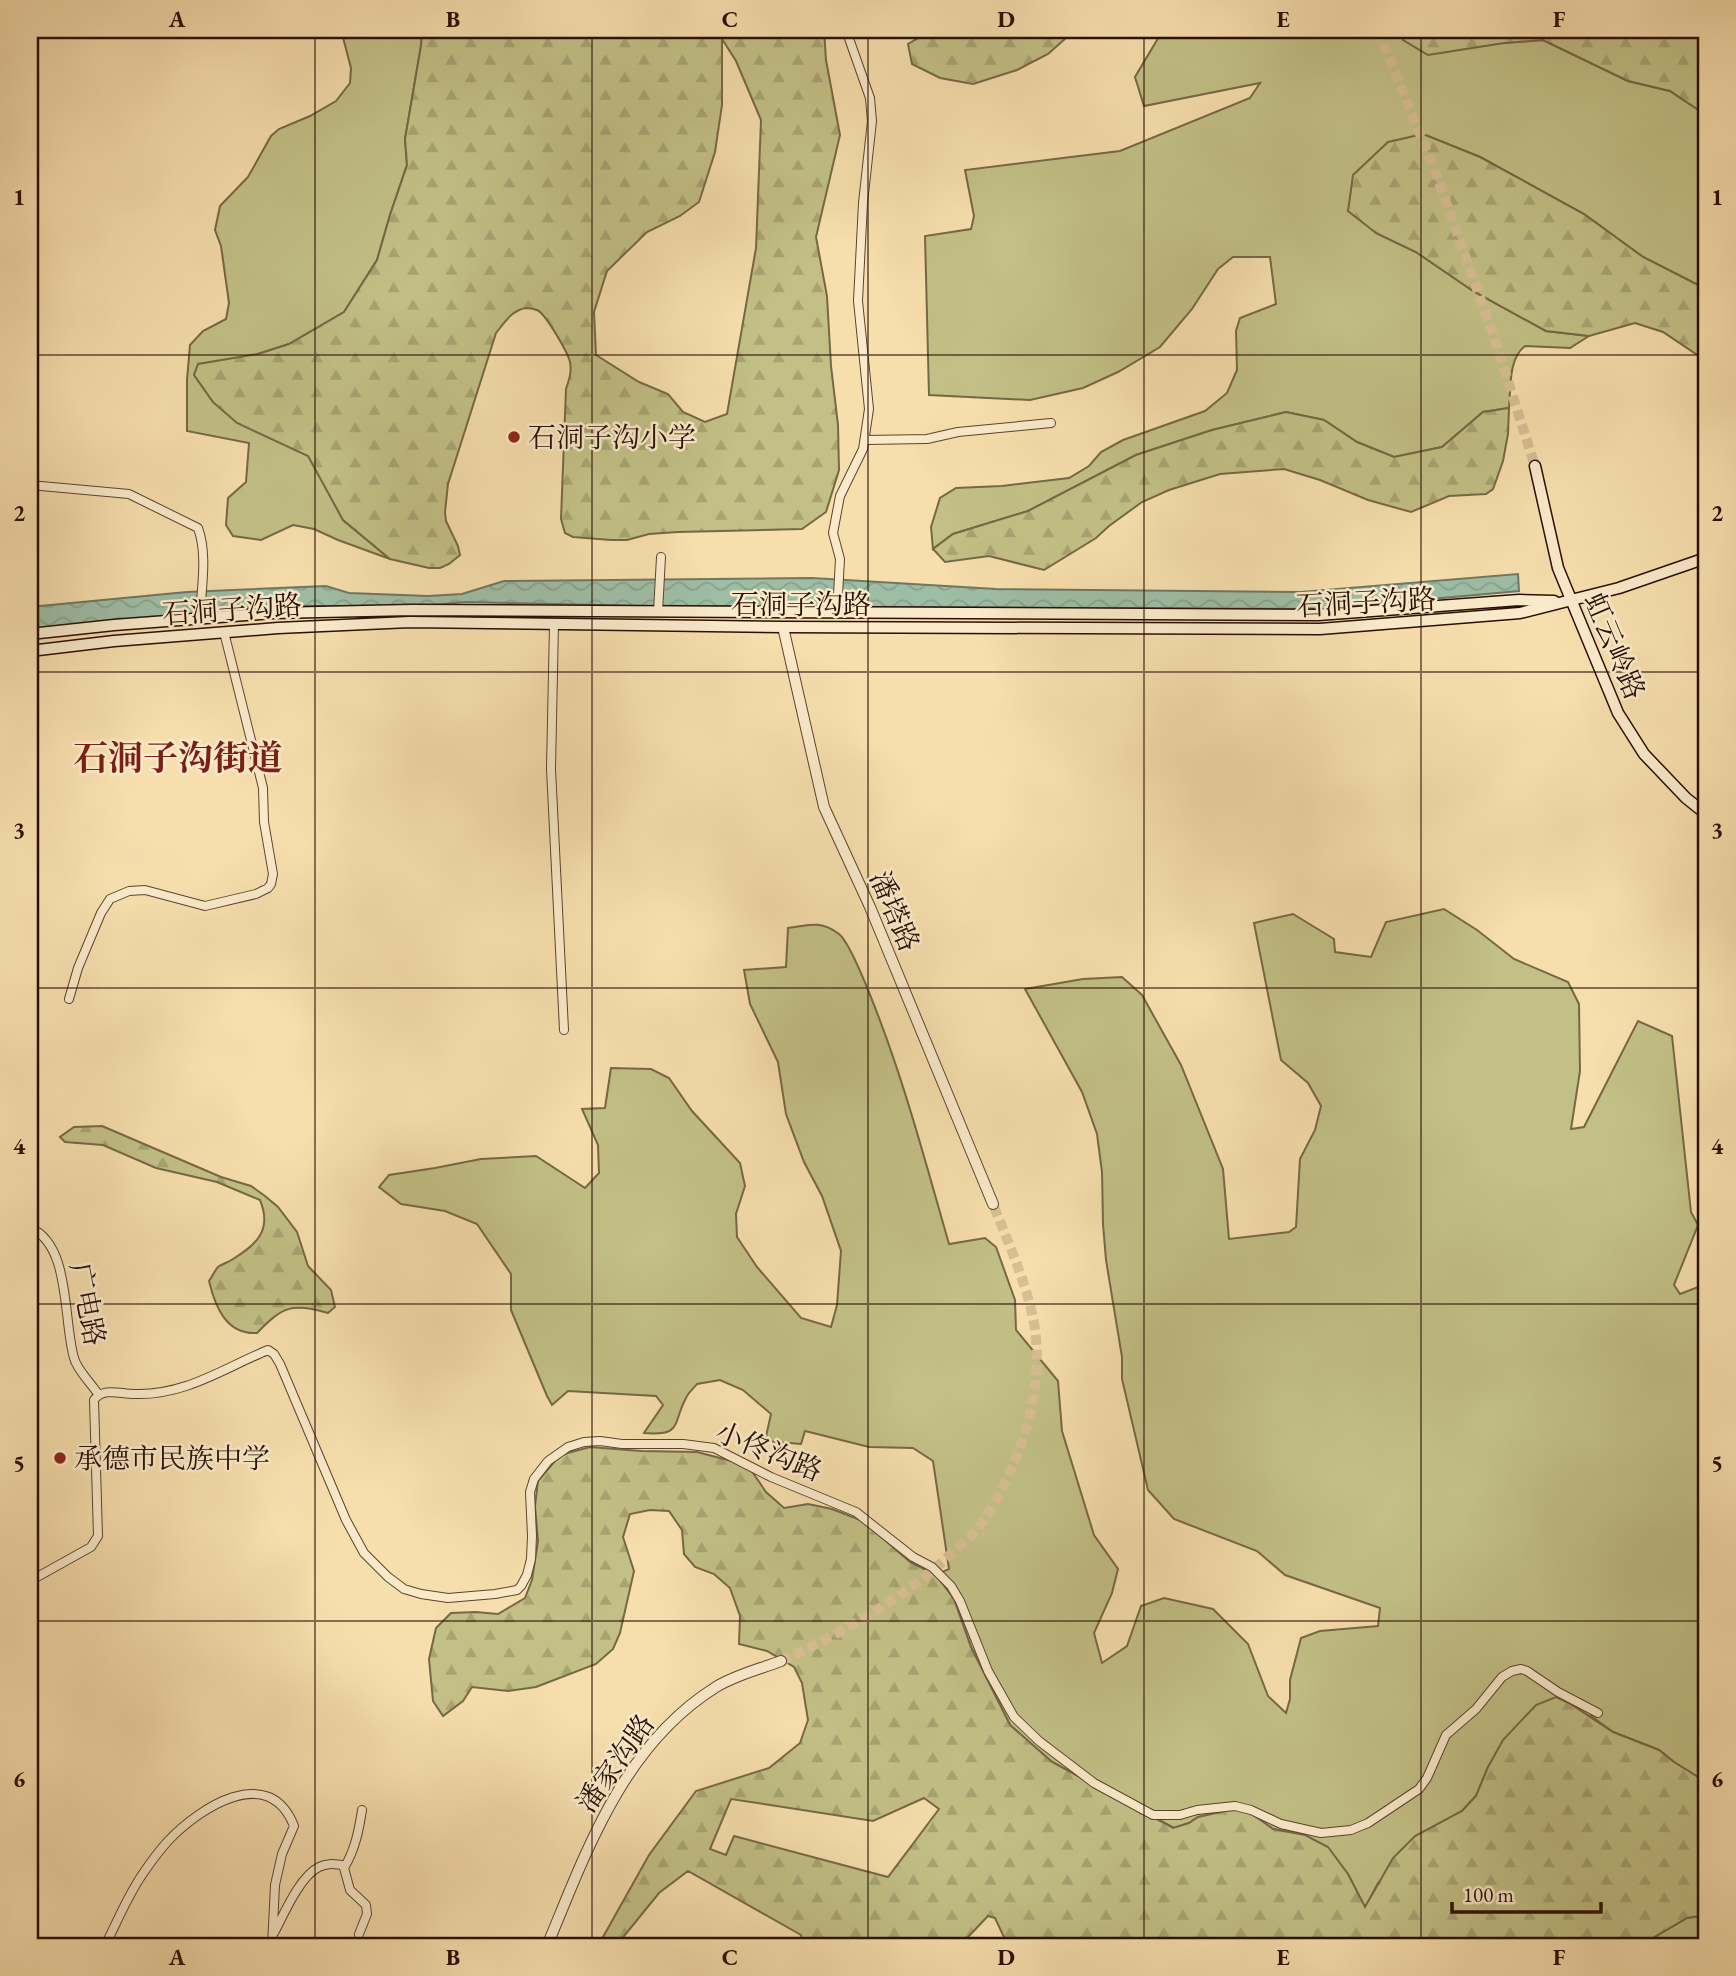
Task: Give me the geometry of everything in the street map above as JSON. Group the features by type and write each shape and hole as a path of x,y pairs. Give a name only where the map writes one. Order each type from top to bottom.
{"main road":[{"name":"虹云岭路","path":"1535,466 1558,568 1618,713 1644,754 1686,798 1706,814"},
{"name":"石洞子沟路","path":"30,651 224,632 410,622 1320,629 1520,613 1619,588 1706,558"},
{"name":"石洞子沟路","path":"30,634 200,617 412,610 1318,615 1519,600 1571,601"}],"street":[{"path":"837,611 840,559 833,533 840,496 863,449 869,409 858,301 863,203 872,121 868,90 846,30"},
{"path":"865,440 927,439 958,432 1051,423"},
{"path":"30,485 129,494 198,528 203,551 200,617"},
{"path":"658,610 661,557"},
{"path":"554,624 551,769 564,1030"},
{"name":"潘塔路","path":"783,626 824,807 870,907 993,1204"},
{"path":"69,999 78,968 101,913 110,899 129,891 145,890 205,906 256,894 271,884 273,874 264,822 263,788 224,632"},
{"name":"广电路","path":"30,1228 43,1236 54,1250 60,1268 74,1361 98,1394"},
{"name":"小佟沟路","path":"98,1394 108,1391 147,1395 188,1387 268,1350 280,1364 346,1520 364,1553 404,1589 448,1598 495,1594 517,1590 521,1586 531,1559 530,1492 534,1479 548,1461 568,1447 600,1441 622,1444 684,1444 714,1448 771,1477 856,1511 913,1557 932,1567 951,1586 960,1601 988,1671 1014,1717 1039,1741 1094,1783 1153,1815 1180,1815 1235,1805 1281,1824 1321,1833 1351,1830 1368,1823 1419,1789 1427,1778 1446,1735 1476,1709 1502,1677 1512,1671 1527,1671 1558,1692 1598,1713"},
{"path":"30,1581 92,1547 98,1536 94,1400 98,1394"},
{"name":"潘家沟路","path":"547,1946 595,1831 637,1761 661,1731 686,1708 718,1685 780,1661"},
{"path":"105,1946 132,1891 167,1842 185,1825 216,1805 243,1794 259,1793 276,1799 290,1816 294,1826 282,1854 275,1885 272,1946"},
{"path":"344,1868 358,1836 362,1810"},
{"path":"272,1936 311,1872 330,1863 344,1868 350,1890 366,1905 366,1914 359,1934"}],"green space":[{"path":"341,30 422,30 405,139 407,165 377,260 344,312 289,344 258,354 277,440 309,456 343,520 390,559 314,529 293,525 261,540 233,536 226,525 228,498 246,482 249,443 187,431 190,345 203,331 226,319 229,303 221,246 215,230 220,206 248,177 271,136 279,129 336,101 350,83 351,68"},
{"path":"422,30 824,30 826,60 840,135 816,237 827,296 838,425 839,470 826,512 802,529 678,532 649,534 627,540 573,537 565,533 561,519 566,389 570,362 546,319 532,309 517,311 496,333 448,484 446,521 460,555 440,568 390,559 343,520 308,456 237,423 213,402 194,375 198,364 258,354 289,344 344,312 377,260 407,165 405,139","holes":["722,39 736,61 761,120 756,248 727,414 705,422 683,412 668,394 639,382 596,355 594,312 607,271 647,232 680,216 699,202 715,152 722,105"]},
{"path":"932,30 1075,30 1048,54 1017,70 973,84 940,78 912,64 908,44"},
{"path":"1163,30 1404,30 1403,40 1504,43 1543,40 1628,81 1670,91 1706,115 1706,289 1643,257 1584,214 1480,157 1423,134 1376,233 1416,252 1473,291 1546,331 1589,336 1570,348 1525,346 1513,366 1509,408 1483,412 1442,447 1394,457 1357,442 1324,420 1286,412 1212,430 1136,455 1028,511 953,534 933,549 931,527 940,498 956,488 1069,478 1089,466 1101,452 1123,440 1205,411 1227,393 1237,370 1236,331 1240,318 1276,304 1270,257 1233,257 1218,269 1192,309 1160,347 1118,372 1083,388 1030,400 929,395 925,236 971,229 974,216 965,170 1120,151 1250,98 1260,83 1144,106 1135,77"},
{"path":"1404,30 1706,30 1706,115 1670,91 1628,81 1543,40 1428,55 1403,40"},
{"path":"1423,134 1480,157 1584,214 1643,257 1706,289 1706,358 1663,332 1635,323 1589,336 1546,331 1473,291 1416,252 1376,233 1348,211 1353,175 1388,142"},
{"path":"1509,408 1503,461 1493,489 1486,494 1449,496 1411,512 1368,500 1320,480 1284,469 1220,474 1169,490 1142,502 1096,538 1044,570 989,556 945,562 933,549 953,534 1028,511 1136,455 1212,430 1286,412 1324,420 1357,442 1394,457 1442,447 1483,412"},
{"path":"1444,909 1514,959 1568,982 1579,1004 1580,1071 1571,1129 1584,1127 1638,1021 1672,1036 1691,1212 1698,1225 1674,1285 1680,1294 1706,1284 1706,1782 1659,1750 1613,1732 1591,1716 1488,1767 1476,1796 1462,1811 1441,1823 1378,1883 1365,1908 1348,1874 1305,1835 1273,1829 1252,1814 1198,1817 1174,1828 1052,1762 1010,1725 971,1647 954,1599 936,1575 949,1569 933,1461 913,1448 869,1447 805,1431 801,1444 765,1441 771,1414 743,1390 720,1380 697,1384 687,1396 674,1426 665,1432 644,1433 663,1405 656,1396 568,1391 552,1405 511,1310 511,1274 477,1224 445,1211 401,1204 379,1187 389,1175 481,1159 536,1156 585,1188 599,1173 598,1145 582,1109 605,1108 611,1068 651,1069 669,1078 692,1111 740,1163 745,1186 736,1214 737,1237 757,1267 801,1318 831,1327 837,1305 841,1251 822,1196 804,1162 786,1114 778,1062 750,1004 744,970 786,967 788,928 814,925 826,927 839,934 850,950 879,1017 911,1113 949,1244 985,1238 996,1247 1015,1300 1016,1330 1058,1381 1062,1431 1094,1535 1118,1569 1112,1593 1094,1633 1102,1663 1127,1646 1141,1606 1164,1598 1213,1609 1248,1644 1268,1696 1286,1713 1290,1699 1290,1680 1301,1638 1320,1631 1378,1626 1380,1608 1285,1575 1257,1551 1174,1519 1148,1490 1122,1379 1122,1357 1106,1260 1102,1172 1097,1134 1082,1092 1025,989 1083,979 1122,977 1142,995 1181,1065 1223,1169 1229,1239 1289,1232 1296,1227 1300,1159 1315,1130 1321,1106 1308,1083 1281,1060 1254,923 1293,914 1334,939 1335,952 1371,957 1386,922"},
{"path":"102,1126 221,1177 251,1186 265,1196 278,1207 297,1232 308,1266 331,1290 335,1307 328,1313 305,1308 288,1309 274,1317 257,1333 237,1329 230,1324 219,1309 209,1281 218,1267 249,1248 260,1235 264,1219 260,1200 217,1182 156,1168 103,1145 65,1142 60,1137 74,1127"},
{"path":"590,1447 697,1452 743,1464 766,1492 784,1508 808,1504 832,1509 863,1521 910,1562 936,1575 954,1599 971,1647 1010,1725 1052,1762 1173,1828 1198,1817 1234,1809 1252,1814 1273,1829 1305,1835 1328,1847 1348,1874 1365,1907 1393,1858 1415,1836 1462,1811 1476,1796 1503,1740 1536,1705 1556,1697 1613,1732 1659,1750 1706,1782 1706,1915 1687,1918 1639,1946 1005,1946 995,1918 988,1916 967,1938 964,1946 802,1946 801,1935 688,1871 659,1893 616,1946 608,1946 603,1937 649,1855 696,1791 769,1768 800,1743 808,1720 802,1683 794,1667 767,1651 739,1644 740,1616 730,1588 714,1574 695,1567 684,1554 682,1530 669,1511 650,1510 630,1514 623,1537 634,1571 620,1633 613,1649 596,1664 536,1687 508,1691 472,1687 463,1701 443,1716 433,1701 429,1659 436,1628 451,1613 498,1614 525,1598 532,1580 538,1541 535,1506 538,1481 560,1455","holes":["924,1798 939,1809 888,1877 734,1836 726,1855 710,1849 731,1799 873,1821"]},
{"path":"1706,1915 1706,1946 1639,1946 1687,1918"}],"water":[{"path":"1518,574 1519,591 1320,609 643,606 466,602 421,606 277,606 30,631 30,607 187,592 326,586 349,593 428,596 462,594 504,581 812,578 996,589 1301,592"}],"tunnel":[{"path":"1378,30 1436,174 1494,337 1535,466"},
{"path":"781,1661 870,1614 932,1571 974,1533 1007,1479 1029,1417 1035,1388 1036,1343 1032,1313 1023,1281 993,1204"}],"place":[{"name":"石洞子沟小学","path":"514,437"},
{"name":"承德市民族中学","path":"60,1458"}],"district":[{"name":"石洞子沟街道","path":"178,758"}]}
